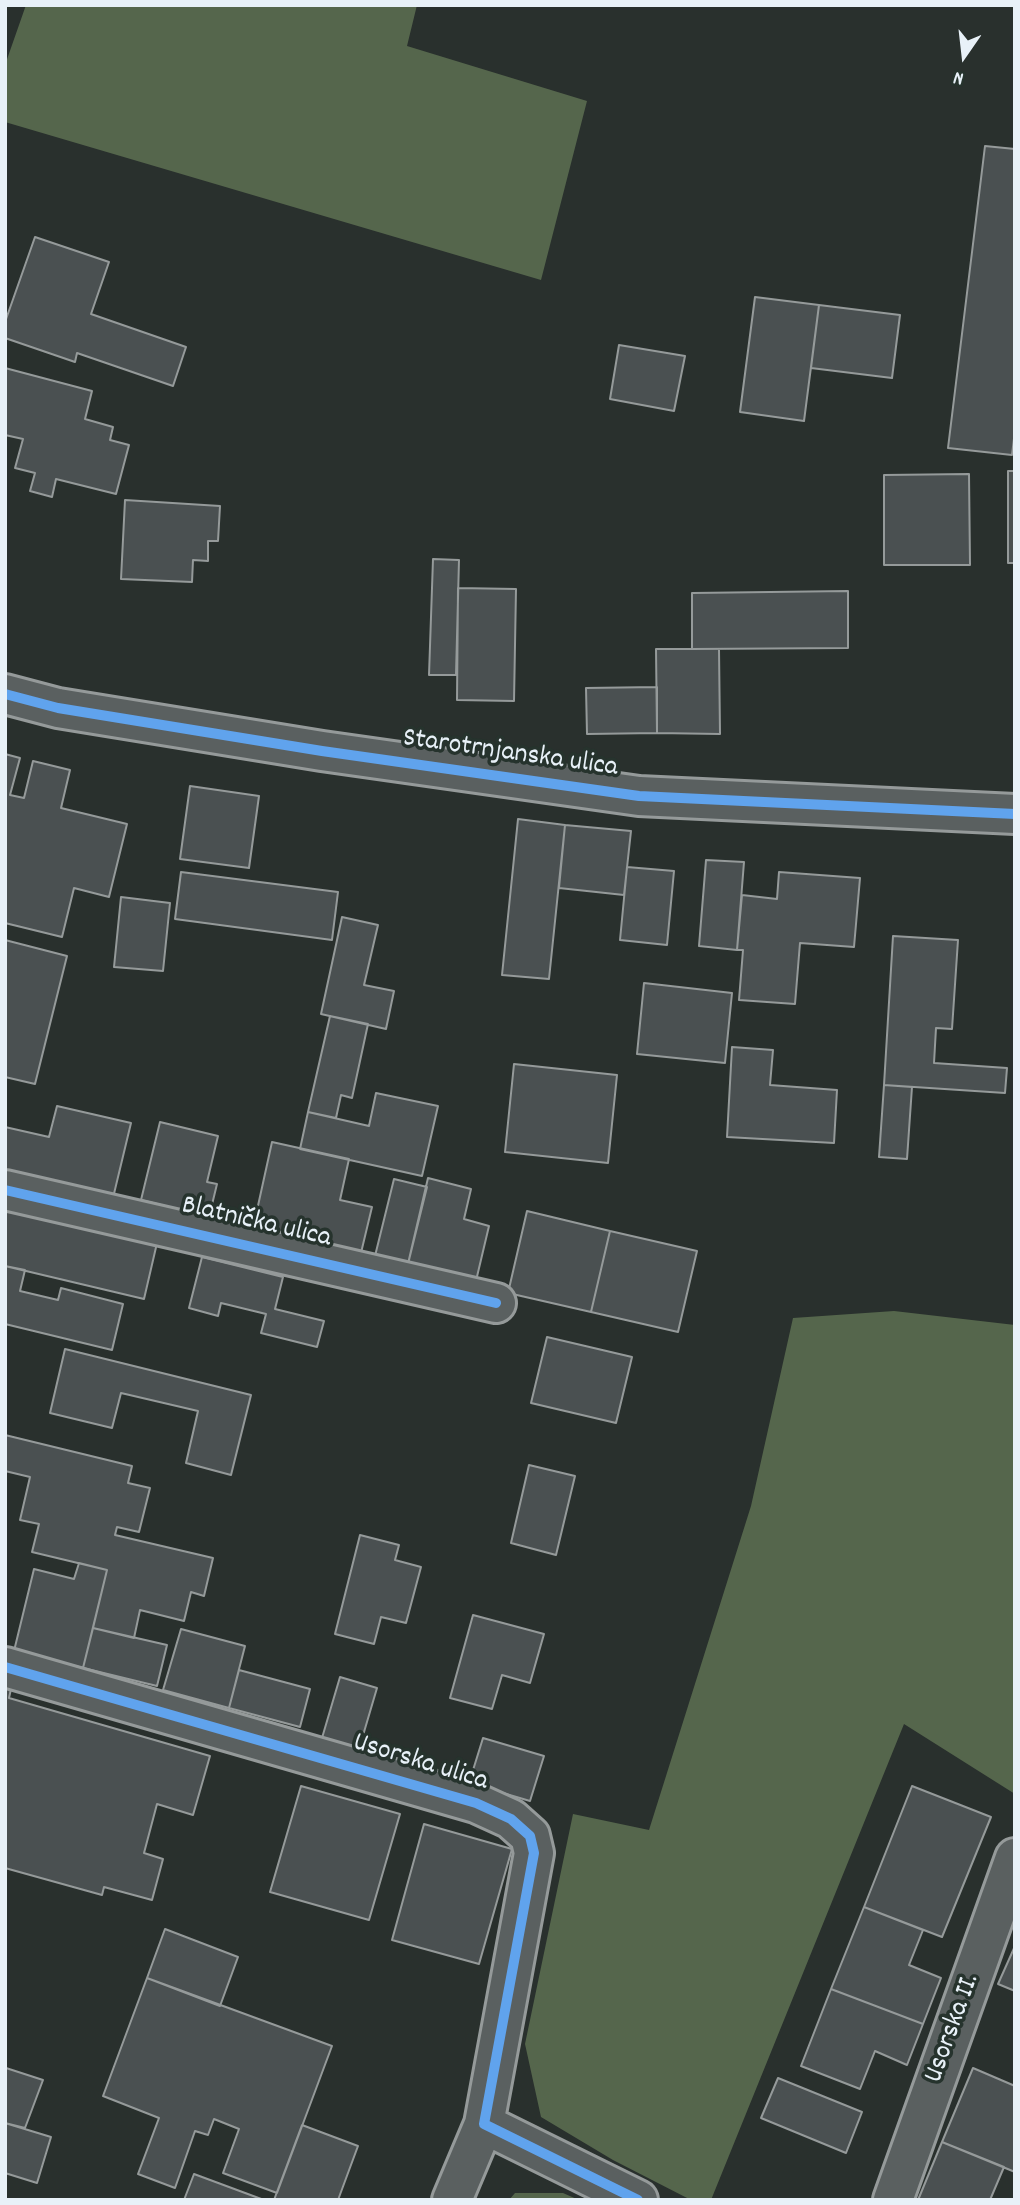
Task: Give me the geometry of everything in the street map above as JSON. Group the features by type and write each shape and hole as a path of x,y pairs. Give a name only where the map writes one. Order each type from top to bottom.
{"street":[{"name":"Starotrnjanska ulica","path":"5,694 58,708 322,751 639,796 1015,814"},
{"name":"Blatnička ulica","path":"5,1190 496,1303"},
{"name":"Usorska ulica","path":"5,1667 476,1803 511,1819 530,1836 534,1853 484,2124 452,2200"},
{"name":"Usorska II.","path":"893,2200 1015,1858"},
{"path":"484,2124 638,2200"}],"green space":[{"path":"26,5 417,5 407,46 587,101 541,280 5,122 5,65"},
{"path":"894,1311 1015,1325 1015,1794 904,1724 711,2200 691,2200 613,2160 541,2117 525,2044 573,1814 649,1830 751,1506 793,1318"},
{"path":"515,2193 563,2193 579,2200 509,2200"}],"building":[{"path":"985,146 1015,149 1015,430 1012,455 948,448"},
{"path":"35,237 109,262 91,314 186,347 173,386 77,353 75,362 5,338 5,322"},
{"path":"755,297 819,305 804,421 740,412"},
{"path":"819,305 900,315 892,378 811,368"},
{"path":"619,345 685,356 674,411 610,399"},
{"path":"5,368 92,391 85,419 113,427 110,440 129,445 116,494 56,479 52,497 30,491 35,473 15,468 23,439 5,435"},
{"path":"1008,471 1015,471 1015,563 1008,563"},
{"path":"969,474 970,565 884,565 884,475"},
{"path":"125,500 220,506 218,541 208,541 208,561 193,560 192,582 121,579"},
{"path":"433,559 459,560 456,675 429,675"},
{"path":"458,588 516,589 514,701 457,700"},
{"path":"848,591 848,648 692,649 692,593"},
{"path":"656,649 719,649 720,734 657,733"},
{"path":"657,687 657,733 587,734 586,688"},
{"path":"5,754 20,758 10,795 24,798 33,761 70,770 61,808 127,824 109,897 74,888 62,937 5,923"},
{"path":"190,786 259,796 249,868 180,859"},
{"path":"518,819 565,825 549,979 502,975"},
{"path":"565,825 631,831 624,895 559,888"},
{"path":"706,860 744,862 737,950 699,946"},
{"path":"627,867 674,871 667,945 620,940"},
{"path":"181,872 338,892 332,940 175,919"},
{"path":"779,872 860,878 854,947 800,943 795,1004 739,1000 743,950 737,950 742,895 777,899"},
{"path":"121,897 170,903 163,971 114,967"},
{"path":"342,917 378,925 364,985 394,991 386,1029 321,1014"},
{"path":"893,936 958,940 952,1029 936,1028 934,1063 1007,1068 1005,1093 884,1085"},
{"path":"5,940 67,956 35,1084 5,1077"},
{"path":"644,983 732,993 725,1063 637,1054"},
{"path":"330,1016 368,1024 352,1098 341,1095 336,1118 308,1112"},
{"path":"732,1047 773,1050 770,1085 837,1090 834,1143 727,1137"},
{"path":"514,1064 617,1075 608,1163 505,1152"},
{"path":"884,1085 912,1087 907,1159 879,1157"},
{"path":"376,1093 438,1106 422,1176 300,1149 308,1112 369,1126"},
{"path":"57,1106 131,1123 112,1202 5,1176 5,1127 49,1137"},
{"path":"160,1122 218,1136 207,1182 217,1184 209,1217 141,1200"},
{"path":"272,1142 349,1159 340,1200 372,1207 360,1257 252,1233"},
{"path":"428,1178 471,1189 464,1219 489,1226 475,1285 407,1268"},
{"path":"394,1179 427,1187 407,1268 374,1260"},
{"path":"5,1207 157,1243 144,1299 5,1266"},
{"path":"527,1211 610,1231 591,1312 508,1293"},
{"path":"610,1231 697,1251 678,1332 591,1312"},
{"path":"202,1257 283,1277 275,1309 324,1321 317,1347 261,1333 266,1314 221,1303 218,1316 189,1308"},
{"path":"5,1266 25,1270 20,1291 58,1300 61,1288 123,1304 112,1350 5,1324"},
{"path":"547,1337 632,1357 616,1423 531,1403"},
{"path":"65,1349 251,1395 231,1475 186,1463 198,1411 121,1393 112,1428 50,1413"},
{"path":"5,1435 132,1466 128,1483 150,1488 139,1532 117,1527 115,1535 213,1558 204,1596 191,1592 184,1621 140,1610 134,1638 93,1628 107,1570 32,1552 39,1524 20,1520 30,1477 5,1471"},
{"path":"529,1465 575,1476 556,1555 511,1543"},
{"path":"360,1535 399,1545 395,1560 421,1567 406,1623 381,1617 374,1644 335,1634"},
{"path":"79,1563 107,1570 83,1668 14,1651 34,1569 74,1579"},
{"path":"473,1615 544,1634 530,1683 502,1675 492,1709 450,1698"},
{"path":"93,1628 167,1645 157,1686 83,1668"},
{"path":"181,1629 245,1646 229,1708 163,1690"},
{"path":"239,1670 310,1689 300,1727 229,1708"},
{"path":"340,1677 377,1688 359,1749 322,1738"},
{"path":"5,1687 11,1689 9,1698 210,1756 193,1815 157,1804 144,1853 163,1859 152,1900 104,1887 102,1895 5,1868"},
{"path":"483,1738 544,1756 530,1801 469,1783"},
{"path":"301,1786 400,1814 369,1920 270,1892"},
{"path":"912,1786 991,1817 942,1937 864,1907"},
{"path":"424,1824 512,1849 479,1964 392,1940"},
{"path":"864,1907 923,1930 909,1965 941,1978 923,2024 831,1989"},
{"path":"165,1929 238,1957 220,2006 147,1978"},
{"path":"1015,1946 1015,1991 998,1984"},
{"path":"147,1978 332,2046 277,2193 223,2173 239,2129 214,2119 208,2135 195,2131 175,2188 138,2174 159,2118 103,2096"},
{"path":"831,1989 923,2024 907,2065 875,2051 860,2089 801,2066"},
{"path":"6,2068 43,2080 25,2128 5,2123"},
{"path":"973,2068 1015,2086 1015,2172 942,2142"},
{"path":"778,2078 862,2112 846,2153 761,2118"},
{"path":"5,2123 51,2137 37,2183 5,2173"},
{"path":"302,2125 358,2146 338,2200 274,2200"},
{"path":"942,2142 1004,2167 990,2200 918,2200"},
{"path":"194,2174 264,2200 184,2200"}],"cycle path":[{"path":"5,694 58,708 322,751 639,796 1015,814"},
{"path":"5,1190 496,1303"},
{"path":"5,1667 476,1803 511,1819 530,1836 534,1853 484,2124 638,2200"}]}
